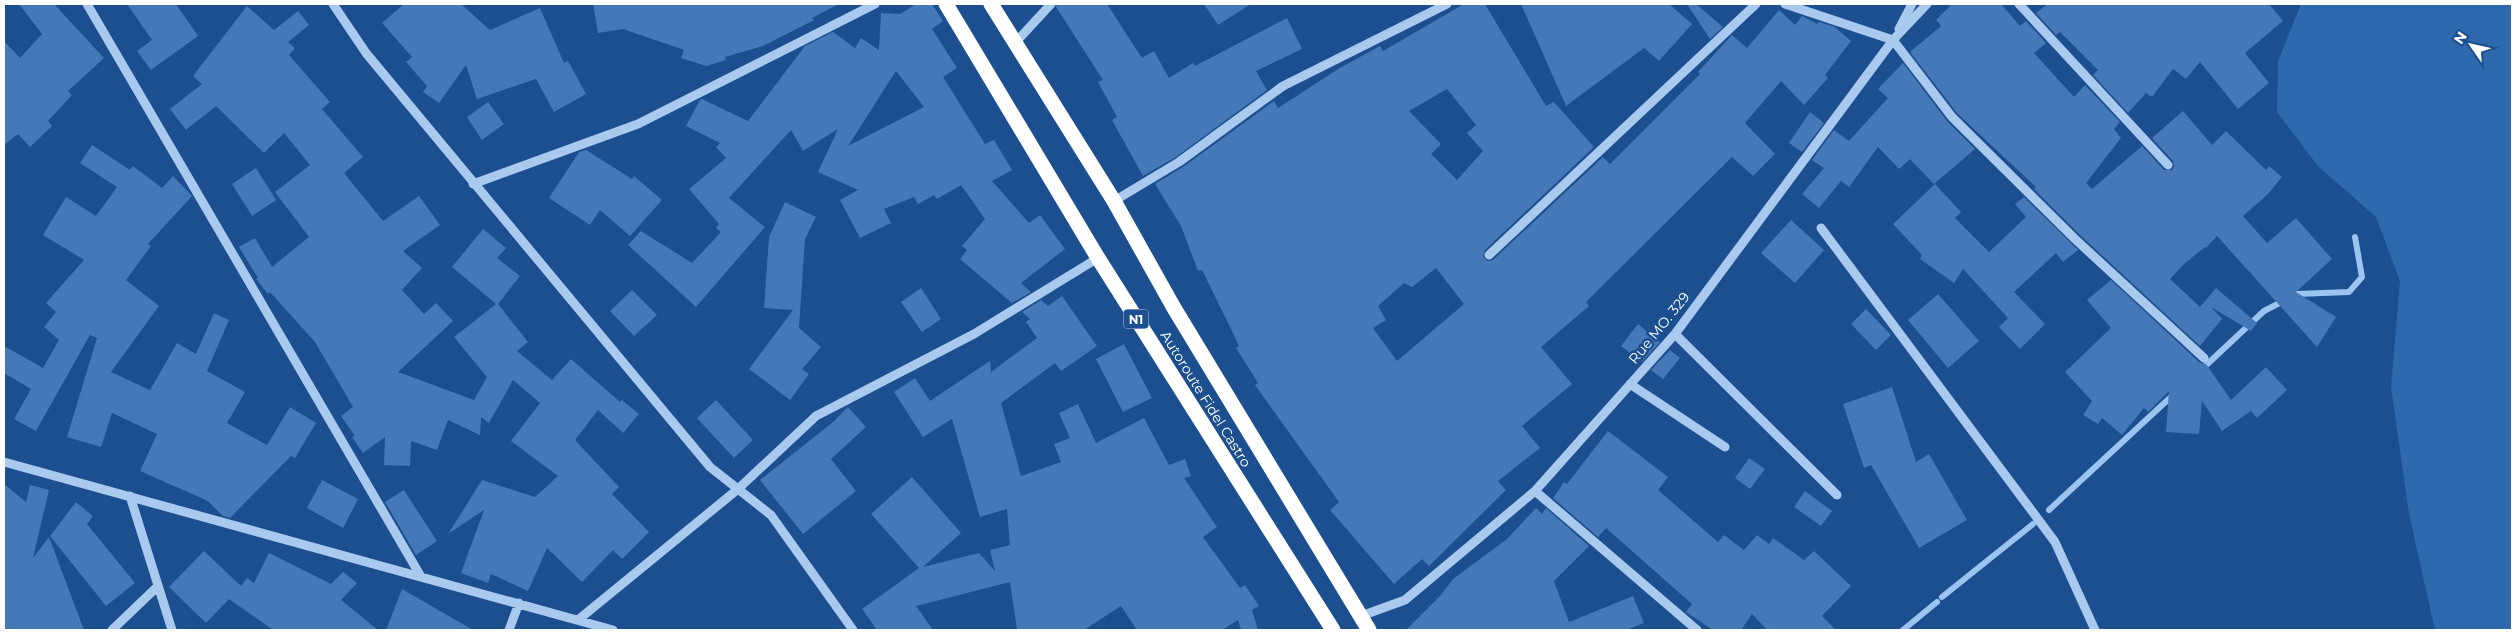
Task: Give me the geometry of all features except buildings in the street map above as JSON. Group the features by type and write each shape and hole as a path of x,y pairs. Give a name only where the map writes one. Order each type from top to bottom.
{"highway":[{"name":"Autoroute Fidel Castro","path":"946,4 1098,258 1332,630"},
{"name":"Autoroute Fidel Castro","path":"991,4 1114,201 1174,308 1368,630"}],"street":[{"path":"87,4 420,575"},
{"path":"333,4 366,53 710,467 771,515 853,630"},
{"path":"473,184 638,124 875,4"},
{"path":"1015,43 1050,4"},
{"path":"1114,201 1179,162 1284,86 1447,4"},
{"path":"1488,255 1756,4"},
{"path":"1785,4 1893,40 1952,117 2075,239 2204,358"},
{"path":"1893,40 1912,4"},
{"name":"Rue MO. 329","path":"1361,616 1405,600 1535,491 1675,334 1893,40 1927,4"},
{"path":"2019,4 2168,165"},
{"path":"1821,228 2055,542 2095,630"},
{"path":"578,620 738,488 816,416 974,334 1098,258"},
{"path":"1675,334 1837,496"},
{"path":"1630,384 1725,447"},
{"path":"4,462 519,602 613,630"},
{"path":"1535,491 1697,630"},
{"path":"130,496 172,630"},
{"path":"112,630 158,586"},
{"path":"510,630 519,602"}],"shaded area":[{"path":"2301,4 2512,4 2512,630 2435,630 2409,514 2391,387 2400,281 2376,217 2318,166 2277,112 2278,61"}],"waterway":[{"path":"2201,370 2264,311 2297,294 2349,292 2362,277 2355,237"},
{"path":"2049,510 2173,395"},
{"path":"1942,597 2033,524"},
{"path":"1903,630 1937,602"}]}
